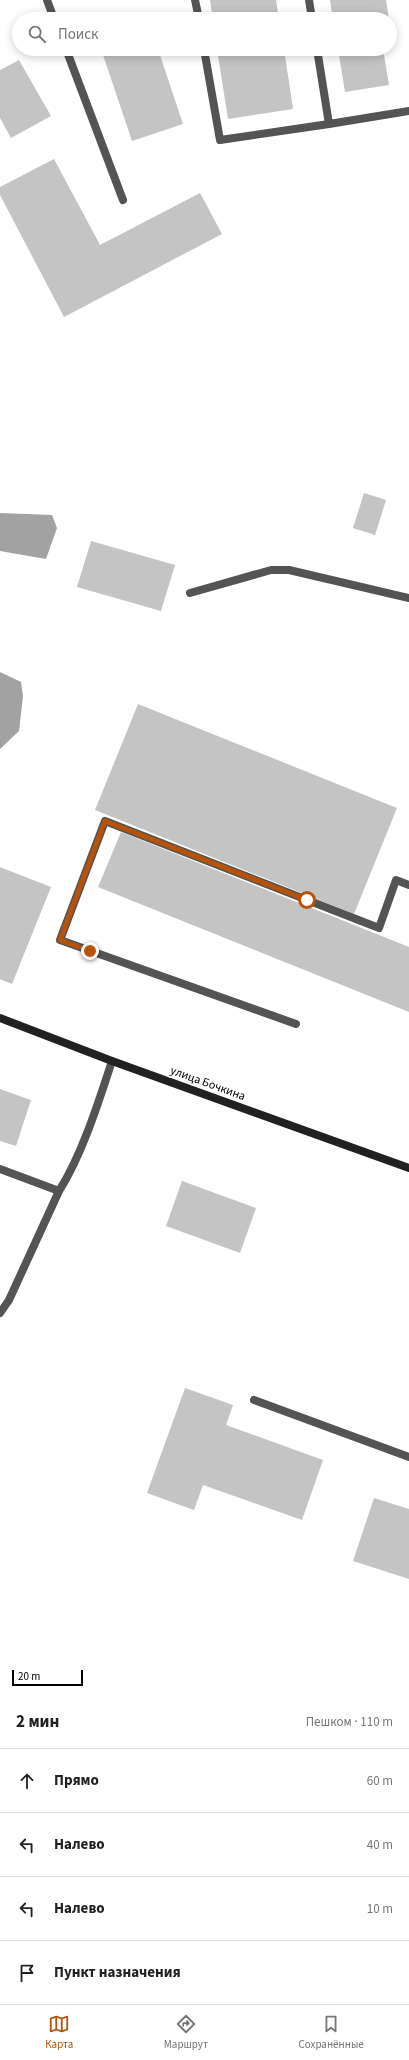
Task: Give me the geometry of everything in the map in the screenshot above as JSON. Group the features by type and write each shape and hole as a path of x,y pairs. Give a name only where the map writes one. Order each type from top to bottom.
{"street":[{"name":"улица Бочкина","path":"0,1018 112,1061 409,1168"}],"lane":[{"path":"47,0 51,12"},
{"path":"195,0 198,12"},
{"path":"309,0 311,12"},
{"path":"69,56 123,200"},
{"path":"205,56 220,140 329,124 409,110"},
{"path":"318,56 329,124"},
{"path":"190,593 271,570 289,570 409,598"},
{"path":"296,1024 60,940 105,821 379,928 396,880 409,885"},
{"path":"0,1313 9,1300 59,1190 67,1179 94,1113 112,1061"},
{"path":"0,1169 59,1190"},
{"path":"254,1400 409,1457"}],"shaded area":[{"path":"0,513 52,515 57,528 46,559 0,551"},
{"path":"0,672 21,682 23,696 19,731 0,749"}],"building":[{"path":"210,0 276,0 278,12 212,12"},
{"path":"330,0 386,0 388,12 332,12"},
{"path":"103,56 160,56 183,124 132,141"},
{"path":"218,56 285,56 293,109 228,119"},
{"path":"339,56 384,56 389,85 345,92"},
{"path":"19,60 51,116 11,138 0,118 0,70"},
{"path":"54,159 100,245 200,193 222,234 64,317 0,195 0,187"},
{"path":"364,493 386,500 375,535 353,528"},
{"path":"91,541 175,565 161,611 77,587"},
{"path":"138,704 397,808 354,914 95,810"},
{"path":"121,832 409,947 409,1012 98,887"},
{"path":"0,867 51,887 12,984 0,979"},
{"path":"0,1089 31,1100 16,1146 0,1141"},
{"path":"182,1181 256,1208 240,1253 166,1226"},
{"path":"185,1388 233,1405 226,1425 323,1460 302,1520 203,1485 194,1510 147,1493"},
{"path":"374,1498 409,1509 409,1579 353,1561"}],"route":[{"path":"90,951 60,940 105,821 307,900"}]}
